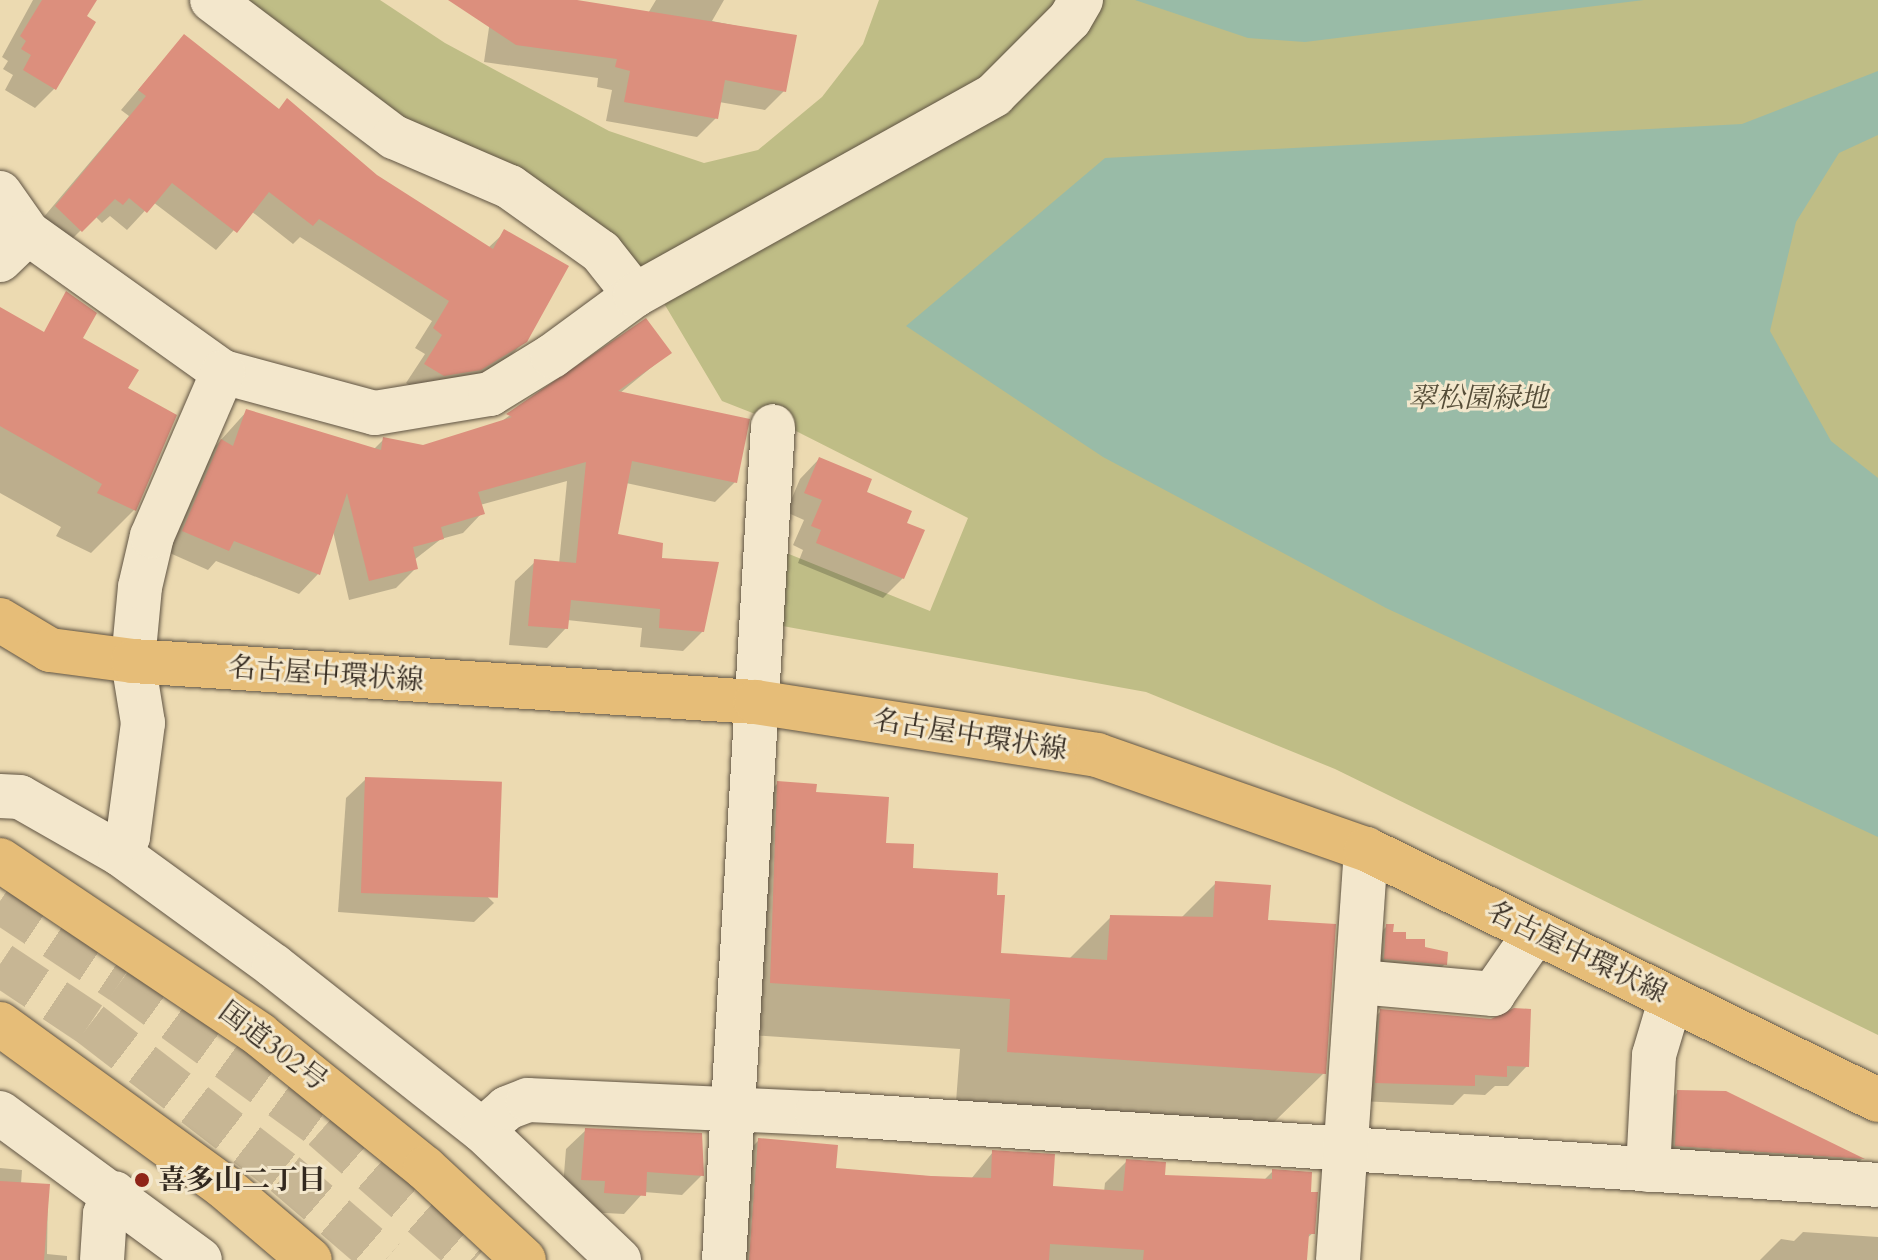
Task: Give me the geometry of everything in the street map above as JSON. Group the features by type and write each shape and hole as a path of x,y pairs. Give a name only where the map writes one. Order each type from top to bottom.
{"main road":[{"name":"名古屋中環状線","path":"0,620 50,650 133,661 756,702 1097,755 1366,849 1878,1100"},
{"name":"国道302号","path":"0,860 260,1035 425,1168 524,1260"},
{"path":"0,1024 223,1186 310,1260"}],"street":[{"path":"212,0 394,137 510,187 601,252 635,295"},
{"path":"0,193 14,246 223,372 375,413 490,394 552,356 635,295 994,95 1070,19 1081,0"},
{"path":"120,854 128,837 143,723 133,661 140,587 152,536 223,372"},
{"path":"724,1260 773,426"},
{"path":"0,796 20,797 120,854 482,1130 619,1260"},
{"path":"1338,1260 1366,849"},
{"path":"1359,982 1493,994 1536,932"},
{"path":"1648,1170 1654,1055 1671,998"},
{"path":"482,1130 507,1108 528,1100 1345,1147 1878,1185"},
{"path":"0,1113 115,1193 200,1260"},
{"path":"102,1260 105,1214 115,1193"}],"green space":[{"path":"236,0 380,0 445,43 609,131 704,163 758,150 822,97 863,44 879,0 1060,0 983,85 639,281 405,128"},
{"name":"翠松園緑地","path":"1099,0 1878,0 1878,1035 1335,769 1146,692 777,625 779,550 930,611 968,518 788,427 722,401 662,300"}],"shaded area":[{"path":"1135,0 1644,0 1305,42 1248,38"},
{"path":"1878,71 1878,135 1839,153 1796,222 1770,331 1831,441 1878,478 1878,837 1386,608 1103,457 906,326 1105,158 1742,124"}],"building":[{"path":"42,0 97,0 87,16 96,22 56,90 23,70 31,55 21,49 26,41 20,36"},
{"path":"448,0 577,0 797,35 786,92 725,80 718,119 624,102 630,71 615,67 617,59 516,45"},
{"path":"184,34 279,109 287,98 377,175 493,249 504,229 569,266 527,342 481,370 444,376 424,364 442,335 433,328 449,301 319,219 313,226 269,192 237,233 172,183 147,213 129,198 123,205 115,199 82,232 55,206 146,96 138,90"},
{"path":"66,291 97,313 83,338 139,370 128,388 177,415 136,511 97,493 102,484 0,426 0,307 44,332"},
{"path":"646,318 672,353 618,391 750,419 737,483 632,461 618,534 663,543 662,558 719,562 704,632 659,628 660,609 571,600 568,629 528,626 534,559 576,563 586,462 478,492 485,514 441,527 444,539 413,547 418,569 369,581 347,493 320,575 234,541 229,551 182,531 221,439 233,446 246,409 381,450 383,437 423,445 512,417 506,414"},
{"path":"819,457 872,479 867,492 912,511 907,523 925,530 904,579 816,543 821,530 811,526 822,500 804,493"},
{"path":"365,777 502,782 498,898 361,893"},
{"path":"777,781 817,784 816,792 889,797 886,843 914,844 913,868 998,873 997,895 1005,895 1001,953 1107,960 1110,915 1213,917 1215,881 1271,885 1268,920 1336,924 1326,1074 1007,1052 1010,999 770,983"},
{"path":"1386,924 1394,924 1393,932 1406,932 1406,939 1425,939 1425,947 1448,952 1447,965 1384,959"},
{"path":"1514,1008 1531,1009 1529,1067 1507,1066 1507,1077 1475,1075 1475,1086 1375,1083 1380,1009 1491,1019"},
{"path":"1677,1090 1726,1091 1865,1159 1675,1146"},
{"path":"585,1128 702,1133 704,1176 647,1172 646,1196 604,1193 605,1181 581,1180"},
{"path":"758,1138 838,1145 836,1168 931,1176 991,1178 992,1150 1055,1154 1053,1186 1123,1191 1126,1159 1166,1162 1165,1175 1272,1179 1272,1169 1312,1172 1311,1192 1318,1192 1315,1234 1309,1234 1307,1260 1143,1260 1144,1250 1050,1244 1049,1260 749,1260"},
{"path":"0,1181 50,1184 44,1260 0,1260"}],"tunnel":[{"path":"0,901 121,981 323,1128 474,1260"},
{"path":"0,964 90,1024 285,1174 385,1260"}],"place":[{"name":"喜多山二丁目","path":"142,1180"}]}
